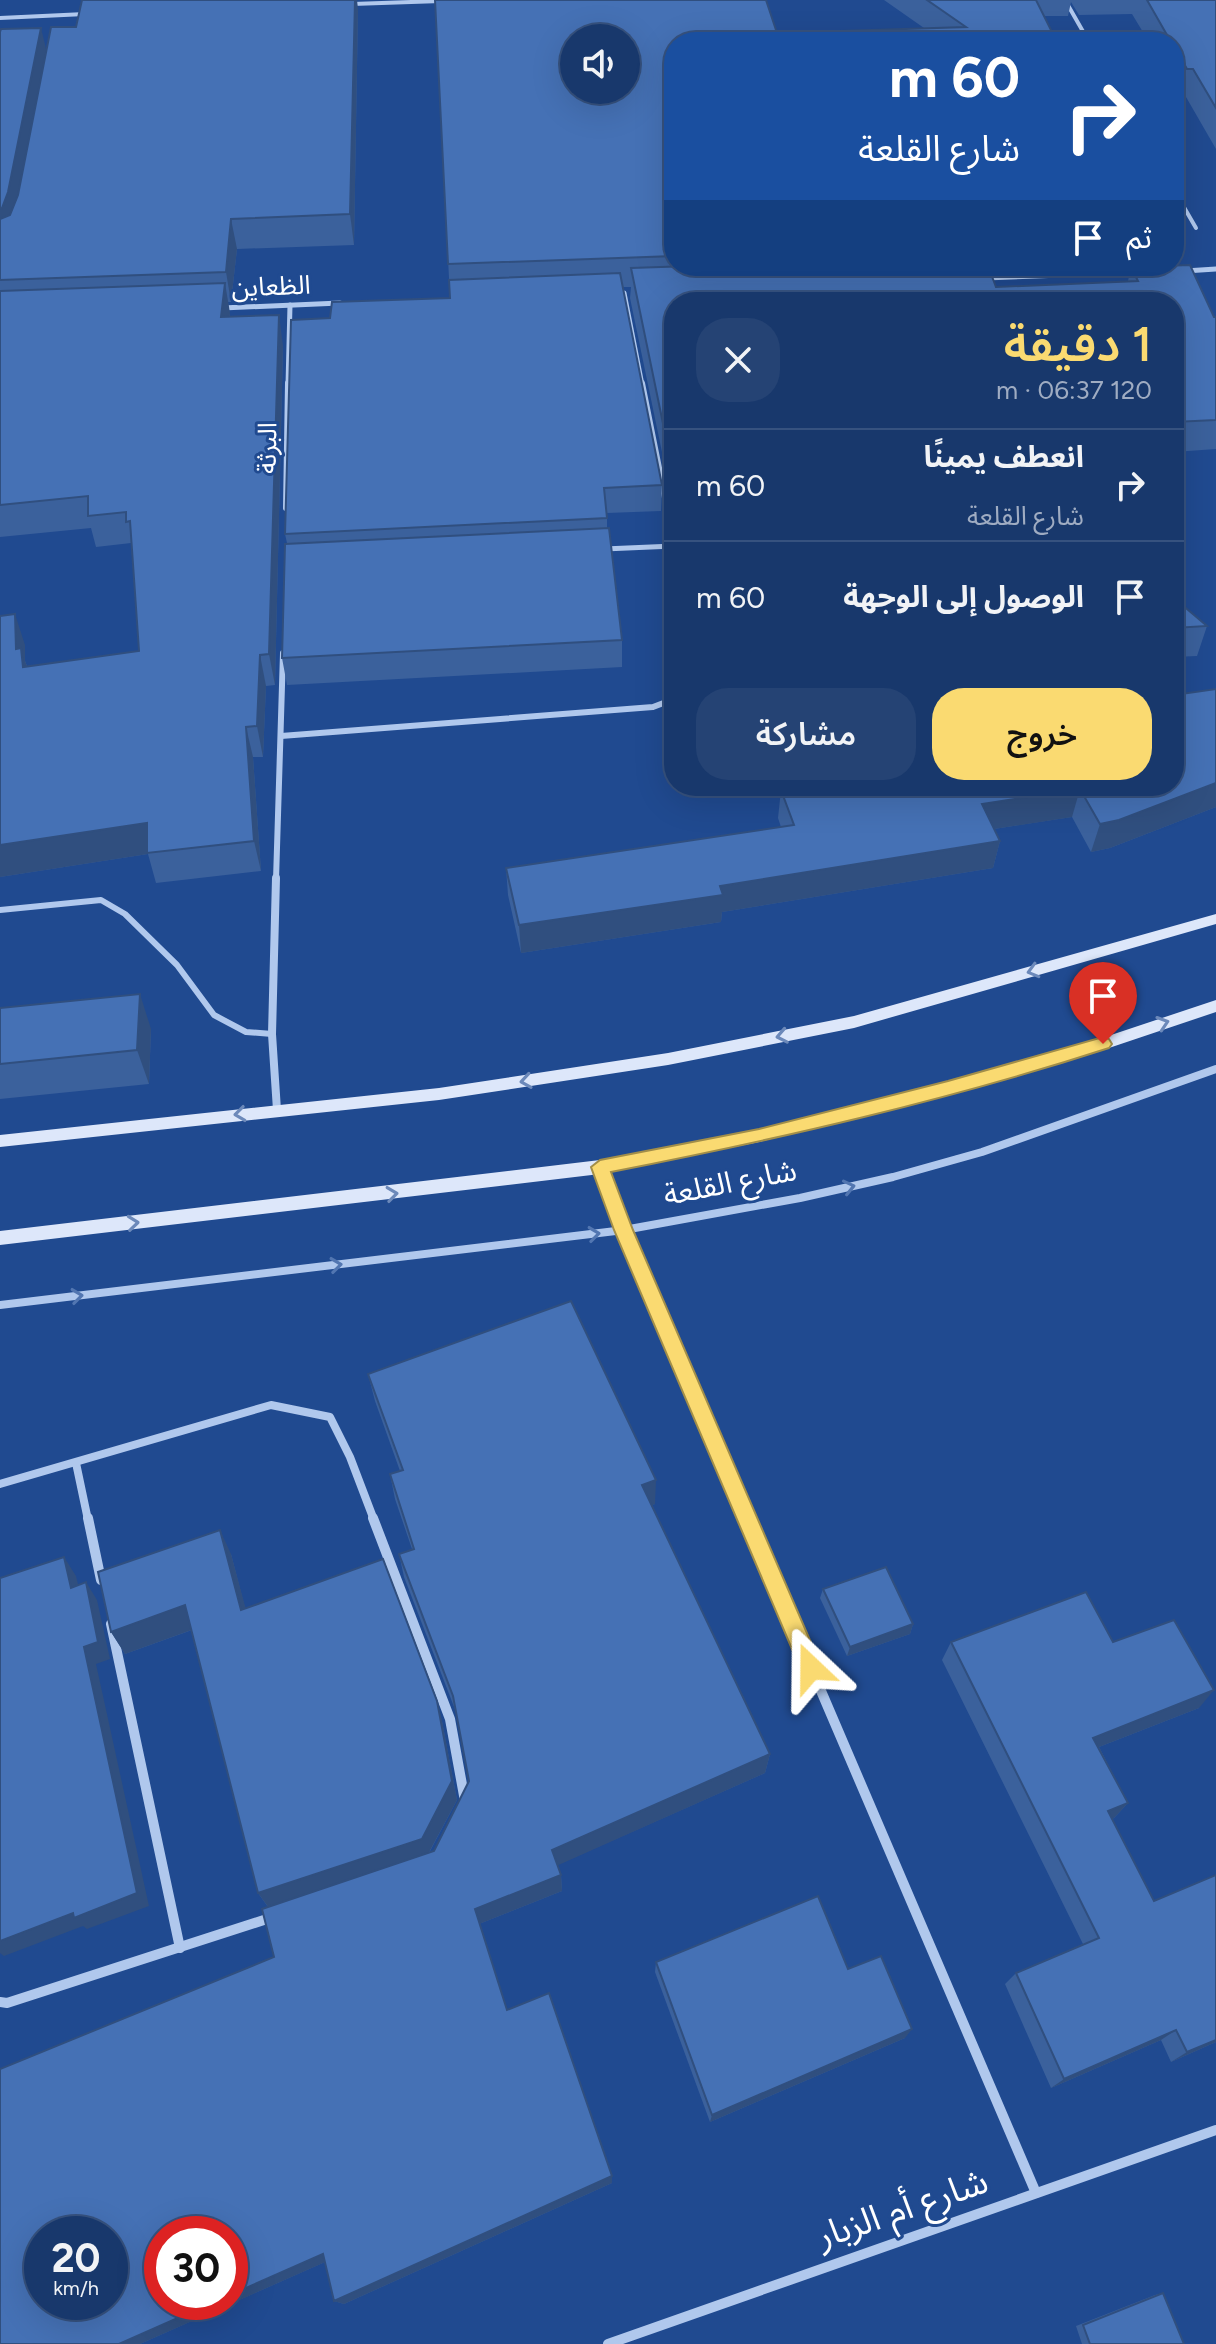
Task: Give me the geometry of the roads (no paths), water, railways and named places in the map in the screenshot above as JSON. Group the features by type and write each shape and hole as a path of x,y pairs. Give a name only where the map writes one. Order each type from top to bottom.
{"main road":[{"path":"0,1141 469,1089 668,1059 854,1022 1216,919"},
{"name":"شارع القلعة","path":"0,1238 600,1167 759,1136 948,1088 1103,1044 1216,1006"}],"street":[{"path":"1184,271 1216,269"},
{"path":"976,279 1051,276"},
{"path":"609,293 640,292"},
{"path":"624,293 664,494"},
{"name":"الظعاين","path":"214,308 354,302"},
{"name":"البرثة","path":"286,519 290,305"},
{"path":"277,1110 272,1034 283,643"},
{"path":"281,736 653,707 664,703"},
{"name":"شارع القلعة","path":"0,1305 624,1230 800,1198 893,1177 1052,1129 1216,1069"},
{"path":"600,1167 624,1230 1036,2193"},
{"path":"0,1484 271,1405 330,1417 350,1457 450,1719 465,1801 458,1813"},
{"path":"76,1463 103,1588"},
{"path":"110,1620 180,1948"},
{"path":"0,2002 7,2003 284,1913"},
{"name":"شارع أم الزبار","path":"608,2344 1216,2130"}],"lane":[{"path":"1065,0 1083,32"},
{"path":"338,5 445,1"},
{"path":"0,18 91,14"},
{"path":"1184,207 1196,228"},
{"path":"596,550 664,545"},
{"path":"0,910 101,900 125,914 177,965 214,1015 246,1032 272,1034"}]}
